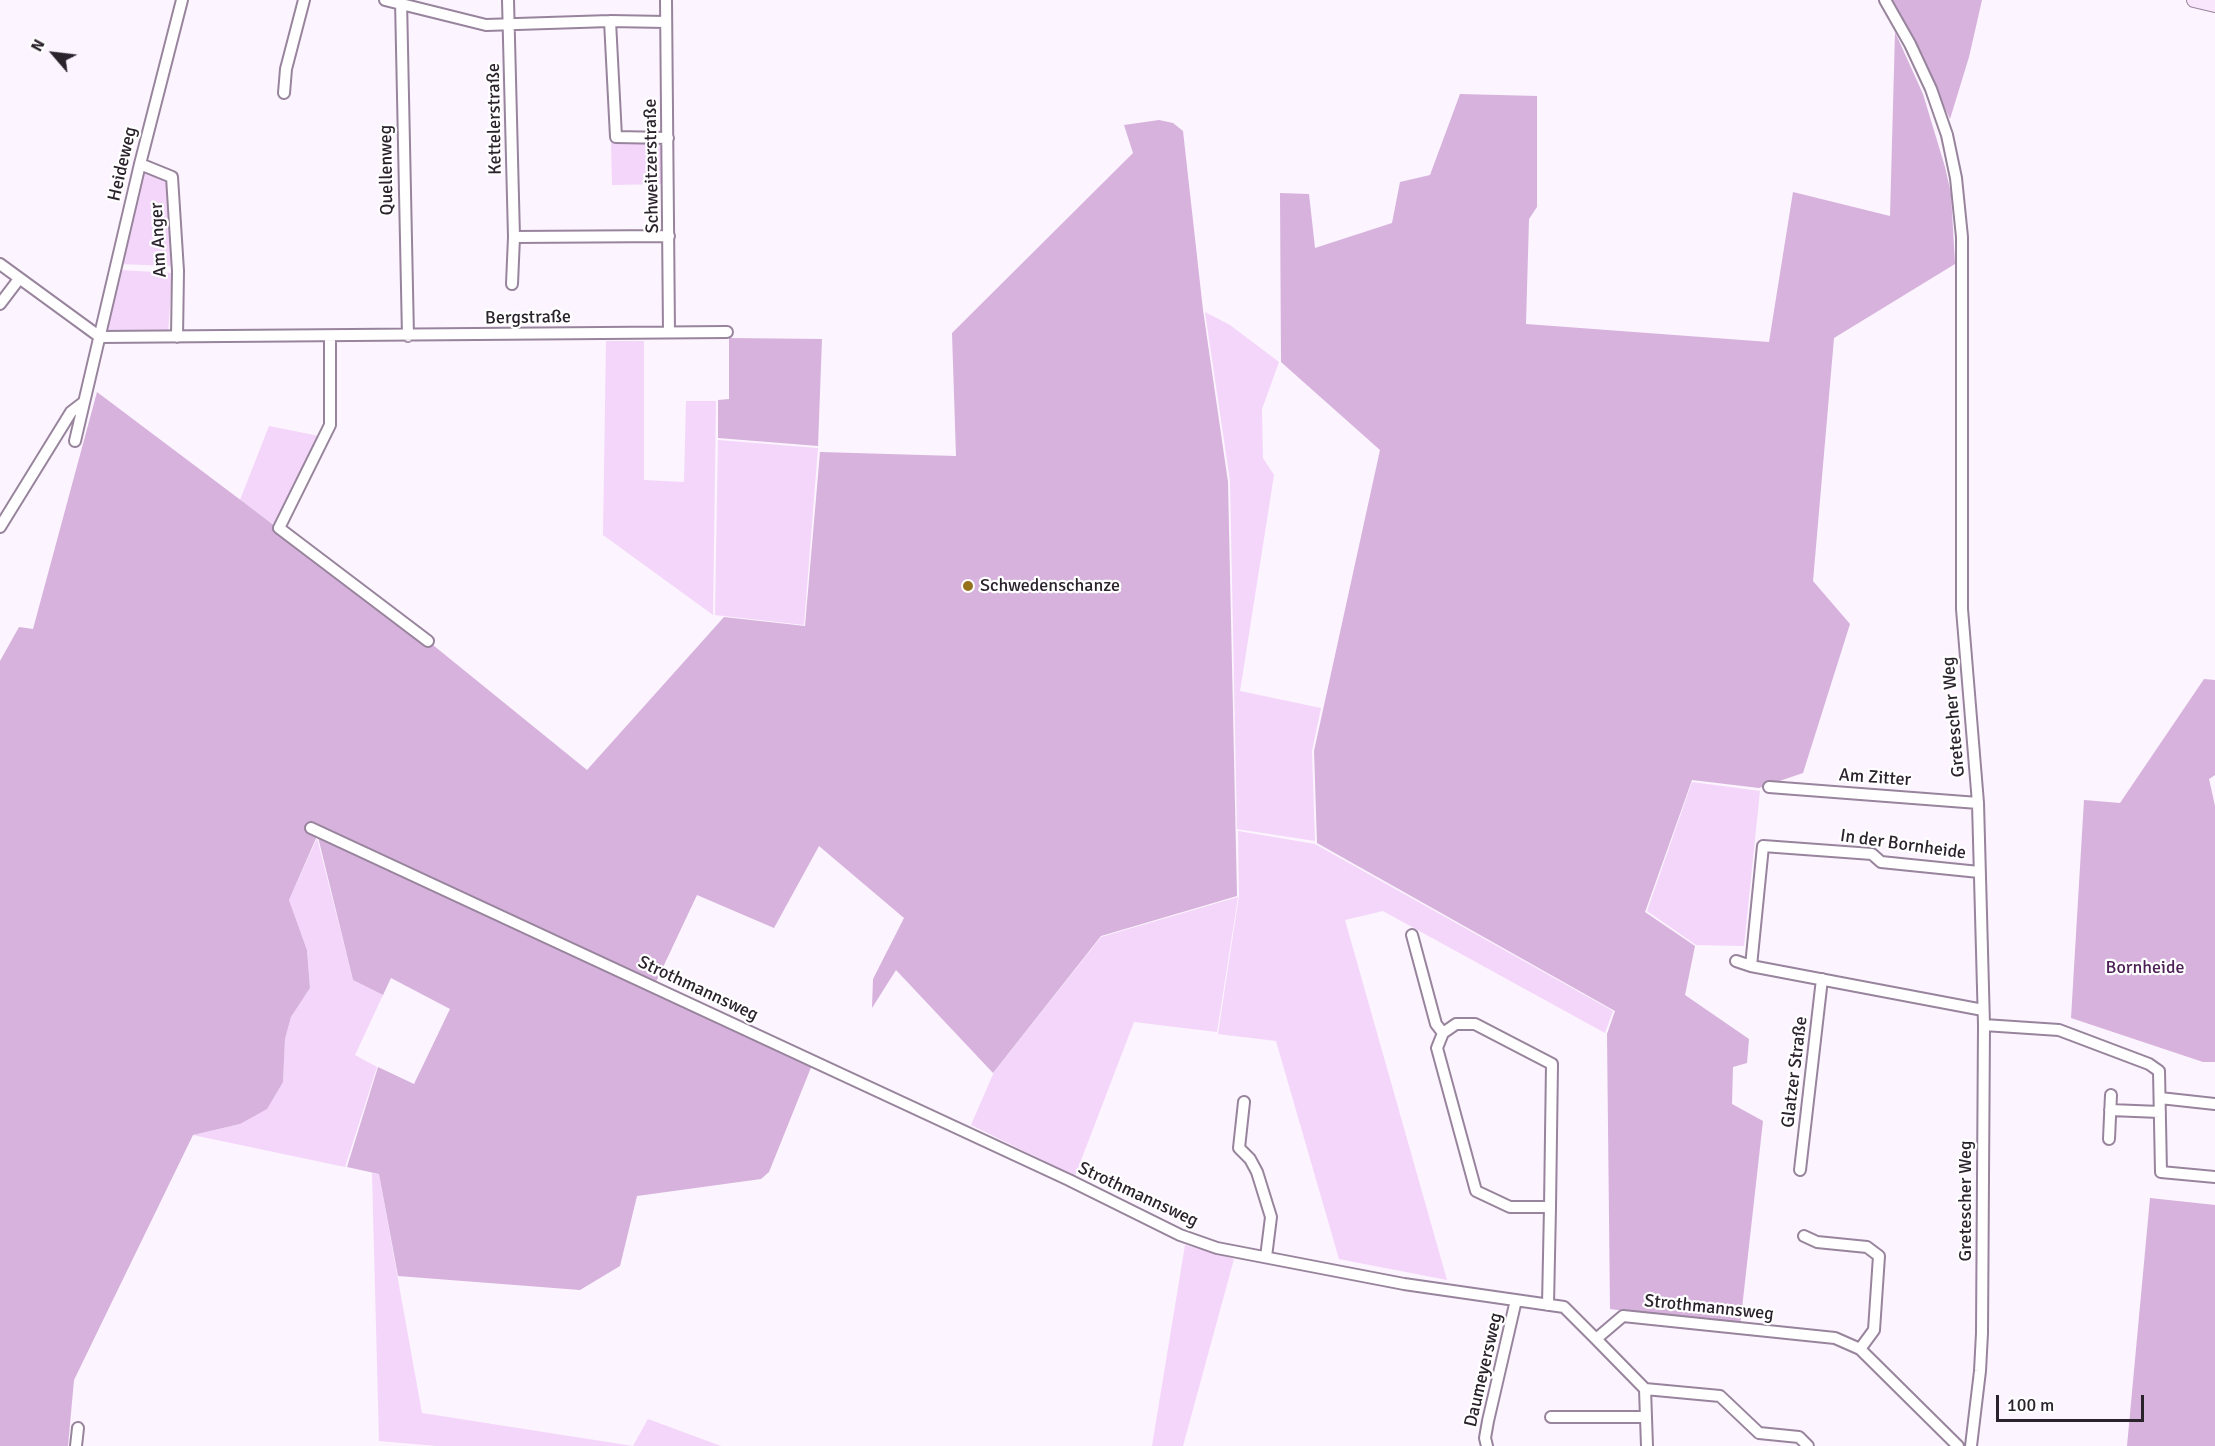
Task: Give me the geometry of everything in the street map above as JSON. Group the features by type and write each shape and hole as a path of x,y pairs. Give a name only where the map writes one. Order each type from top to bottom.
{"street":[{"name":"Heideweg","path":"75,441 140,164 182,0"},
{"path":"284,93 286,69 304,0"},
{"path":"384,0 400,2 486,25 609,21 666,22"},
{"name":"Kettelerstraße","path":"508,0 514,237 513,284"},
{"name":"Schweitzerstraße","path":"666,0 669,332"},
{"name":"Gretescher Weg","path":"1885,0 1910,44 1931,89 1947,135 1960,207 1962,609 1978,803 1984,1025 1982,1333 1971,1446"},
{"path":"2194,0 2215,5"},
{"name":"Quellenweg","path":"400,2 408,336"},
{"path":"609,21 616,137 668,138"},
{"name":"Am Anger","path":"140,164 172,177 178,271 177,337"},
{"path":"514,237 669,236"},
{"path":"0,264 100,337"},
{"path":"0,304 19,279"},
{"name":"Bergstraße","path":"100,337 727,332"},
{"path":"330,336 330,425 279,528 428,641"},
{"path":"0,527 71,412 84,402"},
{"name":"Am Zitter","path":"1769,787 1978,803"},
{"name":"Strothmannsweg","path":"311,828 1049,1171 1180,1235 1217,1248 1404,1284 1564,1307 1596,1339 1623,1316 1835,1338 1860,1349 1958,1446"},
{"name":"In der Bornheide","path":"1751,966 1762,846 1872,854 1881,862 1979,872"},
{"path":"1412,935 1436,1024 1443,1033"},
{"path":"1736,961 1751,966 1983,1010"},
{"name":"Glatzer Straße","path":"1800,1170 1822,979"},
{"path":"1548,1305 1550,1207 1552,1064 1475,1024 1456,1024 1443,1033 1437,1048 1476,1191 1510,1208 1550,1207"},
{"path":"1984,1025 2059,1030 2149,1064 2159,1071 2161,1172 2215,1177"},
{"path":"2109,1139 2111,1095"},
{"path":"2160,1098 2215,1104"},
{"path":"1244,1102 1239,1148 1257,1172 1271,1217 1266,1257"},
{"path":"2110,1110 2160,1112"},
{"path":"1804,1236 1817,1242 1867,1247 1879,1256 1874,1330 1860,1349"},
{"name":"Daumeyersweg","path":"1487,1446 1485,1438 1488,1420 1516,1300"},
{"path":"1596,1339 1645,1389 1720,1396 1759,1433 1799,1437 1808,1446"},
{"path":"1645,1389 1647,1446"},
{"path":"1551,1417 1646,1417"},
{"path":"76,1446 78,1428"}],"shaded area":[{"path":"611,142 661,142 661,184 612,185"},
{"path":"143,168 169,178 171,266 120,264"},
{"path":"119,270 172,273 168,335 105,334"},
{"path":"1205,312 1230,325 1279,362 1262,409 1263,458 1274,475 1240,691 1321,708 1312,751 1315,841 1237,829 1230,481"},
{"path":"606,341 644,341 644,480 684,482 686,401 716,401 713,615 603,535"},
{"path":"269,426 319,436 279,528 240,500"},
{"path":"718,440 818,448 804,625 715,615"},
{"path":"1692,782 1760,791 1744,946 1696,945 1647,911"},
{"path":"1238,831 1315,844 1613,1011 1605,1033 1383,911 1345,920 1447,1280 1339,1259 1276,1041 1218,1034 1239,896"},
{"path":"317,838 353,980 383,995 355,1055 377,1067 345,1167 193,1135 240,1124 283,1082 285,1039 291,1017 310,988 307,950 289,900"},
{"path":"1238,897 1217,1032 1134,1022 1075,1176 971,1125 994,1072 1101,937"},
{"path":"372,1173 379,1174 422,1413 633,1446 437,1446 379,1441"},
{"path":"1185,1245 1234,1259 1183,1446 1152,1446"},
{"path":"648,1419 721,1446 633,1446"}],"green space":[{"path":"1892,0 1982,0 1969,57 1950,119"},
{"path":"1895,32 1923,94 1945,167 1951,194 1955,264 1834,338 1813,581 1850,624 1803,773 1759,788 1692,780 1645,912 1695,946 1685,995 1749,1039 1747,1063 1733,1067 1732,1104 1763,1121 1740,1326 1610,1309 1607,1034 1615,1011 1317,843 1314,751 1380,450 1281,362 1280,193 1309,194 1315,248 1392,223 1400,182 1430,175 1460,94 1537,96 1537,207 1529,219 1526,324 1769,342 1793,192 1890,216"},
{"path":"1159,120 1173,123 1183,131 1203,310 1228,482 1237,896 1101,936 993,1073 896,970 872,1008 873,979 904,918 819,846 774,928 697,895 656,982 321,827 289,900 307,950 310,988 291,1017 285,1039 283,1082 267,1109 240,1124 193,1135 74,1380 68,1446 0,1446 0,661 19,627 33,629 97,392 428,641 587,770 724,617 805,626 820,452 956,456 952,333 1133,153 1124,125"},
{"path":"729,338 822,339 818,446 718,438 718,400 729,399"},
{"name":"Bornheide","path":"2204,679 2215,680 2215,775 2209,779 2215,806 2215,1062 2203,1062 2071,1018 2084,800 2120,803"},
{"path":"318,837 812,1065 769,1172 761,1179 637,1196 620,1266 580,1290 398,1276 379,1174 347,1167 378,1067 414,1084 450,1009 391,978 383,995 353,980"},
{"path":"2150,1198 2215,1205 2215,1446 2127,1446"}],"place":[{"name":"Schwedenschanze","path":"968,586"}]}
